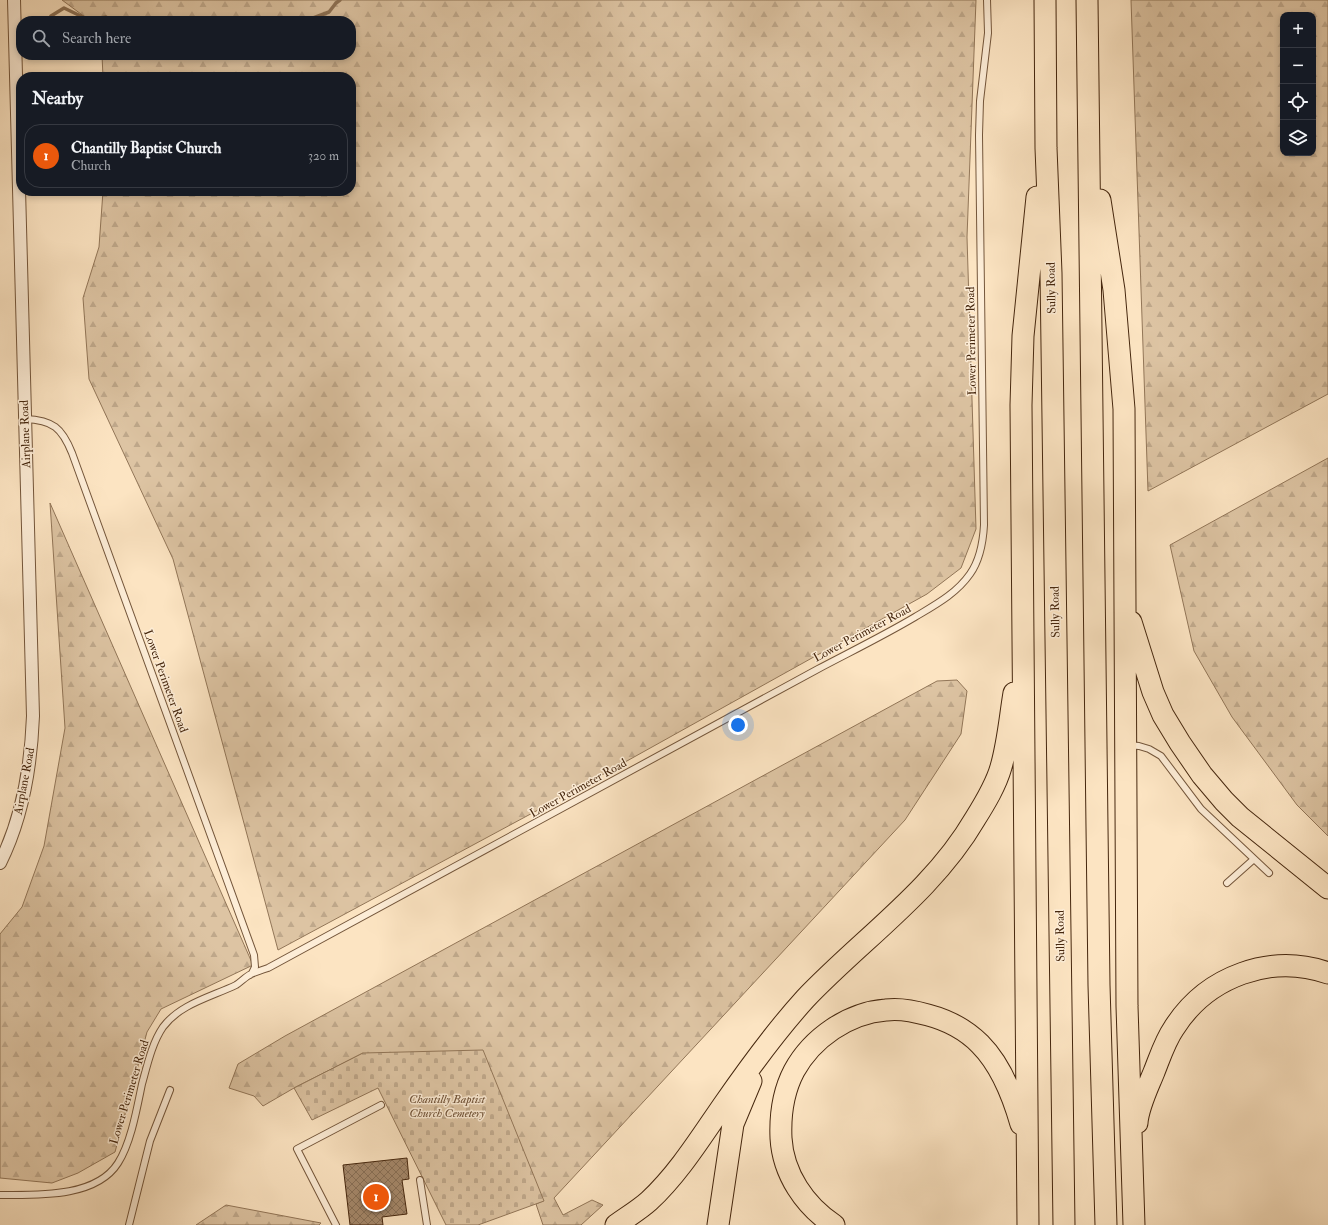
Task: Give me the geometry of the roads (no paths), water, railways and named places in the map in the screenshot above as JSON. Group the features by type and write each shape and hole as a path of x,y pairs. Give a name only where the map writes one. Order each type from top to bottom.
{"highway":[{"name":"Sully Road","path":"1045,0 1046,148 1051,273 1064,1220"},
{"path":"1086,0 1099,985 1106,1221"},
{"path":"1028,1220 1021,405 1023,336 1039,174 1046,79"},
{"path":"1088,107 1097,184 1114,290 1124,409 1127,1006 1134,1222"},
{"path":"1125,603 1154,692 1164,715 1180,743 1202,775 1240,817 1328,888"},
{"path":"616,1225 649,1201 664,1185 685,1160 746,1073 778,1031 806,999 923,887 947,860 975,819 995,782 1001,767 1024,637"},
{"path":"1132,1184 1137,1121 1148,1087 1167,1039 1190,1007 1220,983 1254,969 1281,965 1328,972"},
{"path":"834,1225 824,1218 805,1200 800,1192 789,1171 782,1147 780,1122 788,1083 794,1071 806,1054 820,1038 831,1030 857,1017 887,1009 903,1010 935,1017 950,1023 965,1032 979,1044 1001,1073 1015,1104 1027,1146"},
{"path":"718,1225 733,1124 749,1084 778,1031"}],"street":[{"name":"Airplane Road","path":"14,0 16,76"},
{"name":"Airplane Road","path":"0,863 9,843 21,806 32,748 32,684 19,196"}],"lane":[{"name":"Lower Perimeter Road","path":"0,1195 31,1195 80,1189 98,1182 106,1176 119,1162 125,1147 156,1041 163,1027 180,1011 236,985 250,975 275,965 804,676 897,627 946,598 970,575 982,547 984,525 979,135 980,101 988,33 987,0"},
{"name":"Lower Perimeter Road","path":"25,419 40,419 52,425 63,435 72,453 254,955 255,967 250,975"},
{"path":"1126,745 1139,746 1161,756 1202,809 1268,873"},
{"path":"1227,883 1254,859"},
{"path":"129,1225 150,1141 170,1090"},
{"path":"336,1225 297,1149 381,1105"},
{"path":"420,1180 427,1225"}],"waterway":[{"path":"318,16 329,12 340,0"},
{"path":"51,16 64,8 81,16"}],"place":[{"name":"Chantilly Baptist Church","path":"376,1197"}],"park label":[{"name":"Chantilly Baptist Church Cemetery","path":"447,1106"}]}
